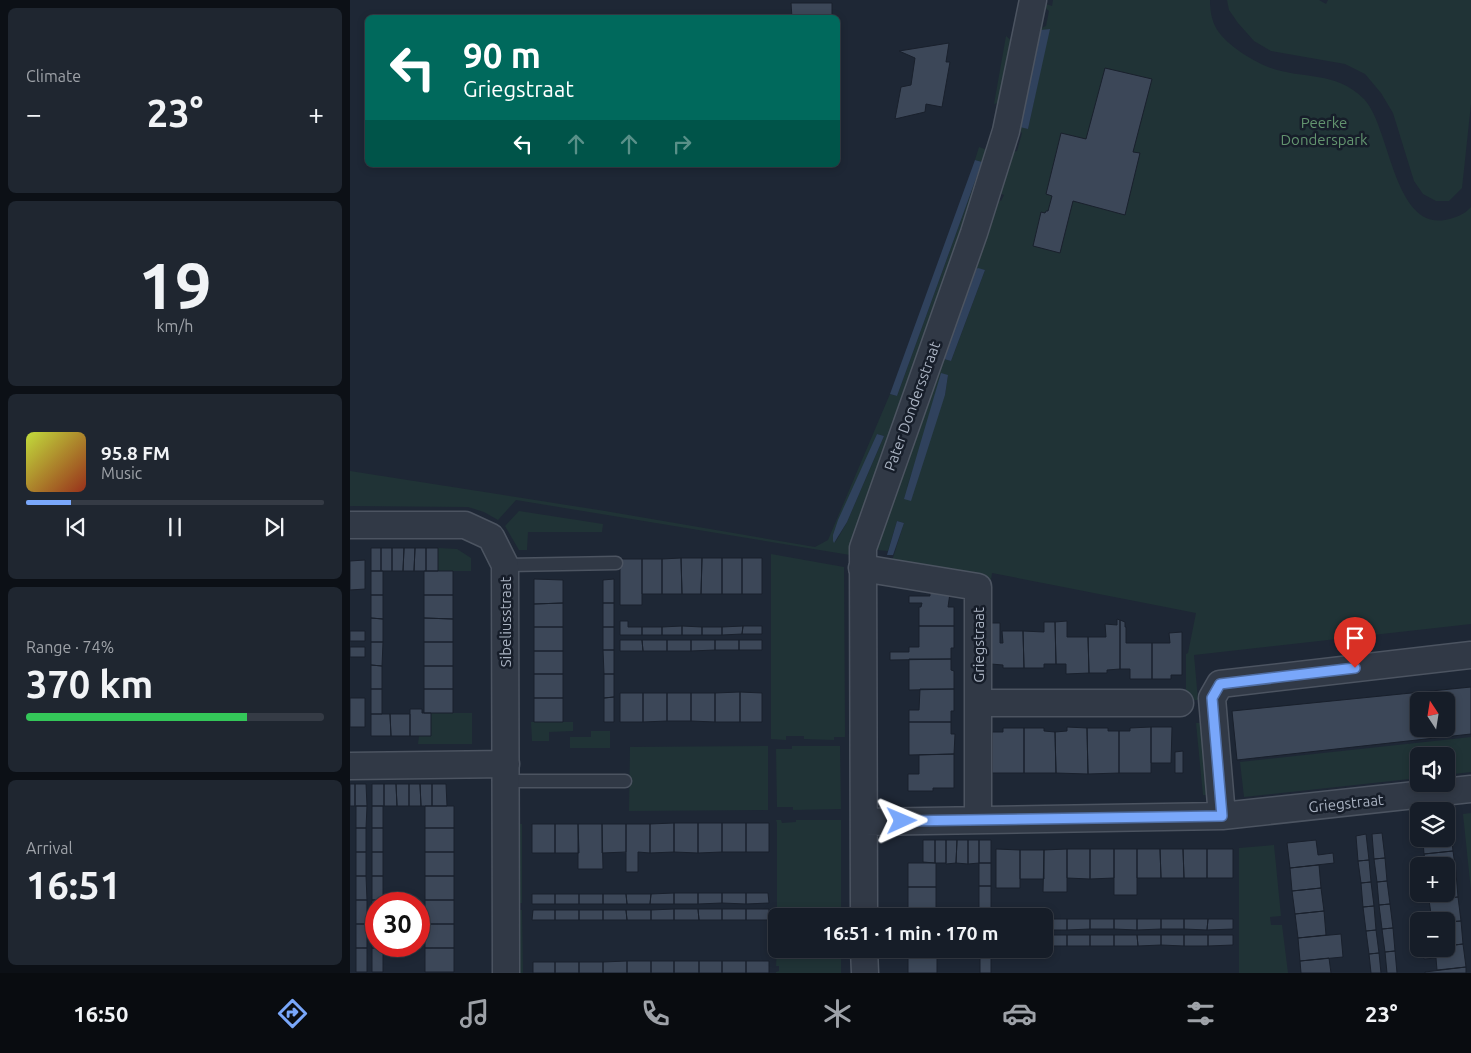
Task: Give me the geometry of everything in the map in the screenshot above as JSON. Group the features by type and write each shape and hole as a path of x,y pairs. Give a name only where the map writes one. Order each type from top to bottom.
{"street":[{"name":"Pater Dondersstraat","path":"864,908 862,568 864,539 974,233 1006,131 1033,0"},
{"name":"Sibeliusstraat","path":"350,525 466,525 491,537 506,565 506,973"},
{"name":"Griegstraat","path":"862,568 978,587 978,820"},
{"path":"1222,816 1212,698 1220,684 1471,655"},
{"name":"Griegstraat","path":"978,703 1180,703"},
{"path":"350,766 506,773"},
{"name":"Griegstraat","path":"864,822 1222,816 1471,789"},
{"path":"864,958 864,973"}],"lane":[{"path":"506,565 616,563"},
{"path":"506,773 625,781"}],"green space":[{"name":"Peerke Donderspark","path":"1043,0 1046,0 1046,4 1052,6 1053,0 1210,0 1215,26 1224,39 1246,55 1268,67 1281,71 1318,77 1342,84 1364,99 1373,112 1403,193 1414,209 1428,218 1445,220 1459,216 1471,207 1471,624 1194,655 1198,700 1184,700 1186,693 1186,654 1188,653 1196,613 992,573 991,580 891,564 904,523 897,521 888,551 877,550 996,197 1001,201 1004,195 997,192 1012,152 1017,151 1022,133 1017,129 1039,29 1046,26 1049,11 1044,7","holes":["1049,29 1028,129 1020,126 1041,31","976,269 985,270 951,361 944,359","948,375 945,395 906,489"]},
{"path":"1227,0 1319,0 1326,4 1328,0 1471,0 1471,104 1462,188 1449,201 1436,201 1423,194 1414,181 1393,113 1381,93 1365,74 1345,64 1271,51 1254,41 1238,23 1229,10"},
{"path":"1006,36 1014,43 1003,102 994,104"},
{"path":"979,147 990,151 887,446 852,538 850,555 516,500 498,520 484,512 468,507 350,506 350,471 605,511 815,547 828,540 890,394 897,396 982,162 975,160","holes":["877,434 884,436 847,522 835,543"]},
{"path":"519,511 603,524 602,532 528,532 527,550 519,550 505,526"},
{"path":"438,548 457,549 471,558 471,571 438,571"},
{"path":"771,554 844,567 845,737 834,737 834,740 804,739 804,736 786,736 786,740 771,739"},
{"path":"431,713 472,713 472,744 418,744 419,736 431,736"},
{"path":"531,722 573,722 573,731 549,732 549,741 532,741"},
{"path":"1196,723 1201,723 1208,795 1203,795"},
{"path":"591,731 610,731 610,748 570,748 570,737 591,737"},
{"path":"1471,737 1471,772 1455,774 1455,747 1410,747 1410,779 1244,797 1240,762"},
{"path":"768,746 768,810 629,811 630,747"},
{"path":"792,746 840,746 841,809 793,810 793,807 777,807 776,749 792,749"},
{"path":"1471,813 1471,891 1463,814"},
{"path":"776,820 781,820 782,823 796,822 796,820 841,820 841,908 777,908"},
{"path":"512,824 522,824 522,903 512,903"},
{"path":"1274,845 1281,916 1270,917 1271,925 1282,925 1288,973 1239,973 1239,848"},
{"path":"512,910 522,910 523,973 512,973"},
{"path":"776,958 841,958 841,973 776,973 779,971 779,966 776,966"}],"water":[{"path":"1050,29 1028,129 1020,127 1041,30"},
{"path":"975,160 982,162 897,396 890,394"},
{"path":"976,269 985,270 951,361 944,359"},
{"path":"941,373 948,375 945,395 911,501 904,499"},
{"path":"877,434 884,436 847,522 834,543 833,535 838,520"},
{"path":"897,521 904,523 893,555 887,555"}],"building":[{"path":"791,3 832,3 832,15 792,15"},
{"path":"949,43 946,62 950,62 942,107 926,104 925,112 895,119 901,87 911,85 915,58 899,51"},
{"path":"1105,68 1152,79 1133,152 1140,153 1125,215 1073,201 1060,253 1033,246 1041,212 1045,213 1048,211 1052,196 1046,194 1061,133 1086,139"},
{"path":"371,548 381,548 381,571 371,571"},
{"path":"381,548 392,548 392,571 381,571"},
{"path":"392,548 404,548 403,571 392,571"},
{"path":"404,548 415,548 414,571 403,571"},
{"path":"415,548 426,548 426,571 414,571"},
{"path":"426,548 438,548 438,571 426,571"},
{"path":"681,558 702,558 701,594 682,594"},
{"path":"681,558 682,594 662,594 662,559"},
{"path":"702,558 722,558 722,594 701,594"},
{"path":"722,558 742,558 742,594 722,594"},
{"path":"742,558 762,558 762,594 742,594"},
{"path":"620,559 642,559 642,605 620,605"},
{"path":"642,559 662,559 662,594 642,594"},
{"path":"365,560 365,589 350,590 350,561"},
{"path":"371,571 383,571 383,595 371,595"},
{"path":"424,571 453,571 453,595 424,595"},
{"path":"534,579 563,580 563,603 534,604"},
{"path":"614,579 614,603 603,603 603,580"},
{"path":"930,589 950,593 948,607 954,607 954,626 919,626 919,607 921,607 922,603 909,603 909,596 930,596"},
{"path":"371,595 383,595 383,619 371,618"},
{"path":"424,595 453,595 453,619 424,618"},
{"path":"563,603 563,627 534,627 534,604"},
{"path":"603,603 614,603 614,627 603,627"},
{"path":"371,618 383,619 383,642 371,642"},
{"path":"424,618 453,619 453,642 424,642"},
{"path":"1117,619 1120,620 1120,669 1107,670 1107,673 1089,673 1088,637 1106,637 1105,624 1117,625"},
{"path":"1120,620 1125,622 1126,643 1152,643 1152,679 1130,679 1130,669 1120,669"},
{"path":"620,621 628,621 628,627 642,627 642,635 620,635"},
{"path":"1067,621 1067,637 1088,637 1089,673 1066,674 1066,664 1056,664 1055,622"},
{"path":"1044,622 1055,622 1056,664 1044,664 1044,668 1024,668 1023,631 1044,632"},
{"path":"991,623 1000,623 1000,643 1003,643 1002,631 1023,631 1024,668 1003,668 1003,665 991,664"},
{"path":"682,626 682,635 662,635 662,627"},
{"path":"682,626 702,627 702,635 682,635"},
{"path":"743,626 742,634 722,635 722,627"},
{"path":"743,626 762,626 762,634 742,634"},
{"path":"919,626 954,626 954,648 951,648 951,659 890,660 890,652 909,652 909,647 919,647"},
{"path":"534,627 563,627 563,651 534,651"},
{"path":"603,627 614,627 614,650 603,650"},
{"path":"642,627 662,627 662,635 642,635"},
{"path":"702,627 722,627 722,635 702,635"},
{"path":"350,631 365,631 365,641 350,641"},
{"path":"1182,632 1182,675 1171,675 1171,679 1152,679 1152,643 1170,643 1169,633"},
{"path":"620,640 642,640 643,651 620,651"},
{"path":"642,640 667,640 667,651 643,651"},
{"path":"667,640 691,640 691,651 667,651"},
{"path":"691,640 715,640 715,650 691,651"},
{"path":"715,640 739,640 739,650 715,650"},
{"path":"739,640 762,640 762,650 739,650"},
{"path":"371,642 383,642 382,666 371,665"},
{"path":"424,642 453,642 453,666 424,666"},
{"path":"350,647 365,647 365,657 350,657"},
{"path":"603,650 614,650 614,674 604,674"},
{"path":"534,651 563,651 563,674 534,674"},
{"path":"909,659 951,659 951,670 954,671 954,689 909,690"},
{"path":"371,665 382,666 382,689 371,689"},
{"path":"424,666 453,666 453,689 424,689"},
{"path":"534,674 563,674 563,698 534,698"},
{"path":"604,674 614,674 614,697 604,698"},
{"path":"1471,687 1471,734 1455,736 1455,692 1421,692"},
{"path":"371,689 382,689 382,714 371,714"},
{"path":"424,689 453,689 453,713 424,713"},
{"path":"920,689 954,689 954,711 951,711 951,722 909,722 909,710 919,710"},
{"path":"740,692 762,693 762,722 740,722"},
{"path":"740,692 740,722 715,722 715,693"},
{"path":"620,693 643,693 643,722 620,722"},
{"path":"643,693 667,693 667,721 643,722"},
{"path":"667,693 691,693 691,721 667,721"},
{"path":"691,693 715,693 715,722 691,721"},
{"path":"1410,693 1410,738 1435,738 1237,760 1232,711"},
{"path":"614,697 614,722 604,722 604,698"},
{"path":"350,698 365,698 365,727 350,727"},
{"path":"534,698 563,698 563,722 534,722"},
{"path":"410,709 422,709 422,713 431,713 431,736 410,736"},
{"path":"371,714 390,714 391,736 371,736"},
{"path":"390,714 410,714 410,736 391,736"},
{"path":"909,722 951,722 951,734 955,734 954,754 909,755"},
{"path":"1067,727 1087,728 1088,774 1056,773 1055,732 1067,731"},
{"path":"1151,727 1172,727 1171,763 1151,763"},
{"path":"1151,727 1151,773 1119,773 1119,731 1130,731 1130,728"},
{"path":"1003,728 1024,728 1024,773 992,773 992,732 1003,732"},
{"path":"1024,728 1044,728 1044,731 1055,732 1056,773 1024,773"},
{"path":"1087,728 1108,728 1108,731 1119,731 1119,773 1088,774"},
{"path":"1183,751 1183,773 1175,773 1175,752"},
{"path":"954,754 954,788 933,788 933,791 908,791 908,774 919,774 919,755"},
{"path":"350,784 355,784 355,806 350,806"},
{"path":"355,784 366,784 367,806 355,806"},
{"path":"372,784 384,784 384,806 372,806"},
{"path":"384,784 396,784 397,806 384,806"},
{"path":"396,784 409,784 409,806 397,806"},
{"path":"409,784 420,784 421,806 409,806"},
{"path":"420,784 432,784 432,806 421,806"},
{"path":"432,784 446,784 447,806 432,806"},
{"path":"356,806 367,806 366,828 356,828"},
{"path":"372,806 383,806 383,828 372,828"},
{"path":"425,806 454,806 454,828 425,828"},
{"path":"674,823 698,823 698,853 674,852"},
{"path":"674,823 674,852 650,853 650,824"},
{"path":"698,823 722,823 722,852 698,853"},
{"path":"722,823 746,823 746,852 722,852"},
{"path":"746,823 769,823 769,852 746,852"},
{"path":"532,824 555,824 555,853 532,853"},
{"path":"555,824 578,824 579,853 555,853"},
{"path":"578,824 602,824 603,869 578,869"},
{"path":"602,824 626,824 626,852 602,853"},
{"path":"626,824 650,824 650,853 638,852 638,872 626,872"},
{"path":"356,828 366,828 366,852 356,852"},
{"path":"372,828 383,828 383,852 372,852"},
{"path":"425,828 454,828 454,852 425,852"},
{"path":"1382,833 1385,858 1374,859 1372,834"},
{"path":"1366,834 1369,860 1358,861 1356,836"},
{"path":"923,840 935,840 935,863 923,862"},
{"path":"935,840 946,840 946,863 935,863"},
{"path":"946,840 957,840 956,863 946,864"},
{"path":"957,840 968,840 968,864 956,863"},
{"path":"968,840 979,840 979,863 968,864"},
{"path":"979,840 991,840 991,863 979,863"},
{"path":"1316,840 1318,855 1333,853 1334,863 1290,868 1287,843"},
{"path":"1424,847 1453,847 1453,851 1424,854"},
{"path":"996,849 1020,850 1020,888 996,888"},
{"path":"1067,849 1090,849 1090,879 1067,878"},
{"path":"1067,849 1067,892 1043,892 1044,850"},
{"path":"1090,849 1114,849 1114,878 1090,879"},
{"path":"1114,849 1137,849 1137,895 1114,895"},
{"path":"1137,849 1160,849 1161,878 1137,878"},
{"path":"1160,849 1183,849 1184,878 1161,878"},
{"path":"1183,849 1207,849 1207,878 1184,878"},
{"path":"1207,849 1233,849 1233,878 1207,878"},
{"path":"1020,850 1044,850 1044,879 1020,879"},
{"path":"1453,851 1454,857 1424,857 1424,854"},
{"path":"356,852 366,852 366,876 356,876"},
{"path":"372,852 383,852 383,876 372,876"},
{"path":"425,852 454,852 454,876 425,876"},
{"path":"1385,858 1387,881 1377,882 1374,859"},
{"path":"1369,860 1371,882 1361,883 1358,861"},
{"path":"908,863 936,863 936,887 908,887"},
{"path":"979,863 991,863 991,886 979,886"},
{"path":"1319,865 1321,888 1292,891 1290,868"},
{"path":"1455,873 1458,897 1455,897"},
{"path":"356,876 366,876 365,900 356,900"},
{"path":"372,876 383,876 383,892 372,892"},
{"path":"425,876 454,876 454,900 430,900 430,892 425,892"},
{"path":"1387,881 1390,904 1379,905 1377,882"},
{"path":"1371,882 1374,906 1363,907 1361,883"},
{"path":"979,886 991,886 991,908 979,908"},
{"path":"908,887 936,887 936,908 908,908"},
{"path":"1321,888 1324,911 1295,914 1292,891"},
{"path":"674,893 674,904 650,904 651,894"},
{"path":"674,893 698,893 698,904 674,904"},
{"path":"698,893 722,893 722,903 698,904"},
{"path":"722,893 746,893 746,904 722,903"},
{"path":"746,893 768,893 769,903 746,904"},
{"path":"532,894 555,894 555,904 532,904"},
{"path":"555,894 579,894 579,904 555,904"},
{"path":"579,894 603,894 603,904 579,904"},
{"path":"603,894 626,894 627,904 603,904"},
{"path":"626,894 651,894 650,904 627,904"},
{"path":"1455,897 1458,897 1461,921 1455,921 1455,912 1431,912 1429,902 1455,902"},
{"path":"356,900 365,900 365,924 356,924"},
{"path":"430,900 454,900 454,924 430,924"},
{"path":"1390,904 1393,928 1382,929 1379,905"},
{"path":"1374,906 1376,930 1366,931 1363,907"},
{"path":"674,909 674,920 651,920 651,910"},
{"path":"674,909 698,909 699,920 674,920"},
{"path":"698,909 722,909 722,920 699,920"},
{"path":"722,909 746,909 746,920 722,920"},
{"path":"746,909 768,909 768,920 746,920"},
{"path":"533,910 555,910 555,920 532,920"},
{"path":"555,910 579,910 579,920 555,920"},
{"path":"579,910 603,910 603,920 579,920"},
{"path":"603,910 626,910 627,920 603,920"},
{"path":"626,910 651,910 651,920 627,920"},
{"path":"1324,911 1326,935 1298,938 1295,914"},
{"path":"1053,919 1067,919 1067,930 1053,930"},
{"path":"1067,919 1090,919 1090,929 1067,930"},
{"path":"1090,919 1114,919 1114,929 1090,929"},
{"path":"1114,919 1137,919 1137,930 1114,929"},
{"path":"1137,919 1161,919 1161,929 1137,930"},
{"path":"1161,919 1184,919 1184,929 1161,929"},
{"path":"1184,919 1208,919 1207,930 1184,929"},
{"path":"1208,919 1233,919 1233,929 1207,930"},
{"path":"1455,921 1461,921 1463,944 1455,945"},
{"path":"356,924 365,924 365,948 356,948"},
{"path":"430,924 454,924 454,948 430,948"},
{"path":"1393,928 1395,951 1385,952 1382,929"},
{"path":"1376,930 1379,953 1369,954 1366,931"},
{"path":"1341,934 1343,957 1300,961 1298,938"},
{"path":"1053,935 1067,935 1067,946 1053,946"},
{"path":"1067,935 1090,935 1090,946 1067,946"},
{"path":"1090,935 1114,935 1114,946 1090,946"},
{"path":"1114,935 1137,935 1138,946 1114,946"},
{"path":"1137,935 1161,935 1161,945 1138,946"},
{"path":"1161,935 1184,935 1184,946 1161,945"},
{"path":"1184,935 1208,935 1208,946 1184,946"},
{"path":"1208,935 1233,935 1233,945 1208,946"},
{"path":"1463,944 1466,967 1437,970 1436,958 1424,959 1424,957 1455,957 1455,945"},
{"path":"356,948 365,948 367,972 356,972"},
{"path":"430,948 454,948 454,972 425,972 425,957 430,957"},
{"path":"1395,951 1397,973 1387,973 1385,952"},
{"path":"1379,953 1381,973 1371,973 1369,954"},
{"path":"372,957 383,957 383,972 372,972"},
{"path":"908,958 937,958 937,973 908,973"},
{"path":"980,958 991,958 991,973 980,973"},
{"path":"1329,958 1331,973 1301,973 1300,961"},
{"path":"627,961 627,973 603,973 603,962"},
{"path":"627,961 651,961 651,973 627,973"},
{"path":"651,961 674,961 674,973 651,973"},
{"path":"674,961 699,961 699,973 674,973"},
{"path":"699,961 722,961 722,973 699,973"},
{"path":"722,961 746,961 746,973 722,973"},
{"path":"746,961 769,961 769,973 746,973"},
{"path":"533,962 555,962 555,973 533,973"},
{"path":"555,962 579,962 579,973 555,973"},
{"path":"579,962 603,962 603,973 579,973"},
{"path":"1466,967 1466,973 1425,973 1425,972"}],"route":[{"path":"902,821 1222,816 1212,698 1220,684 1355,668"}]}
